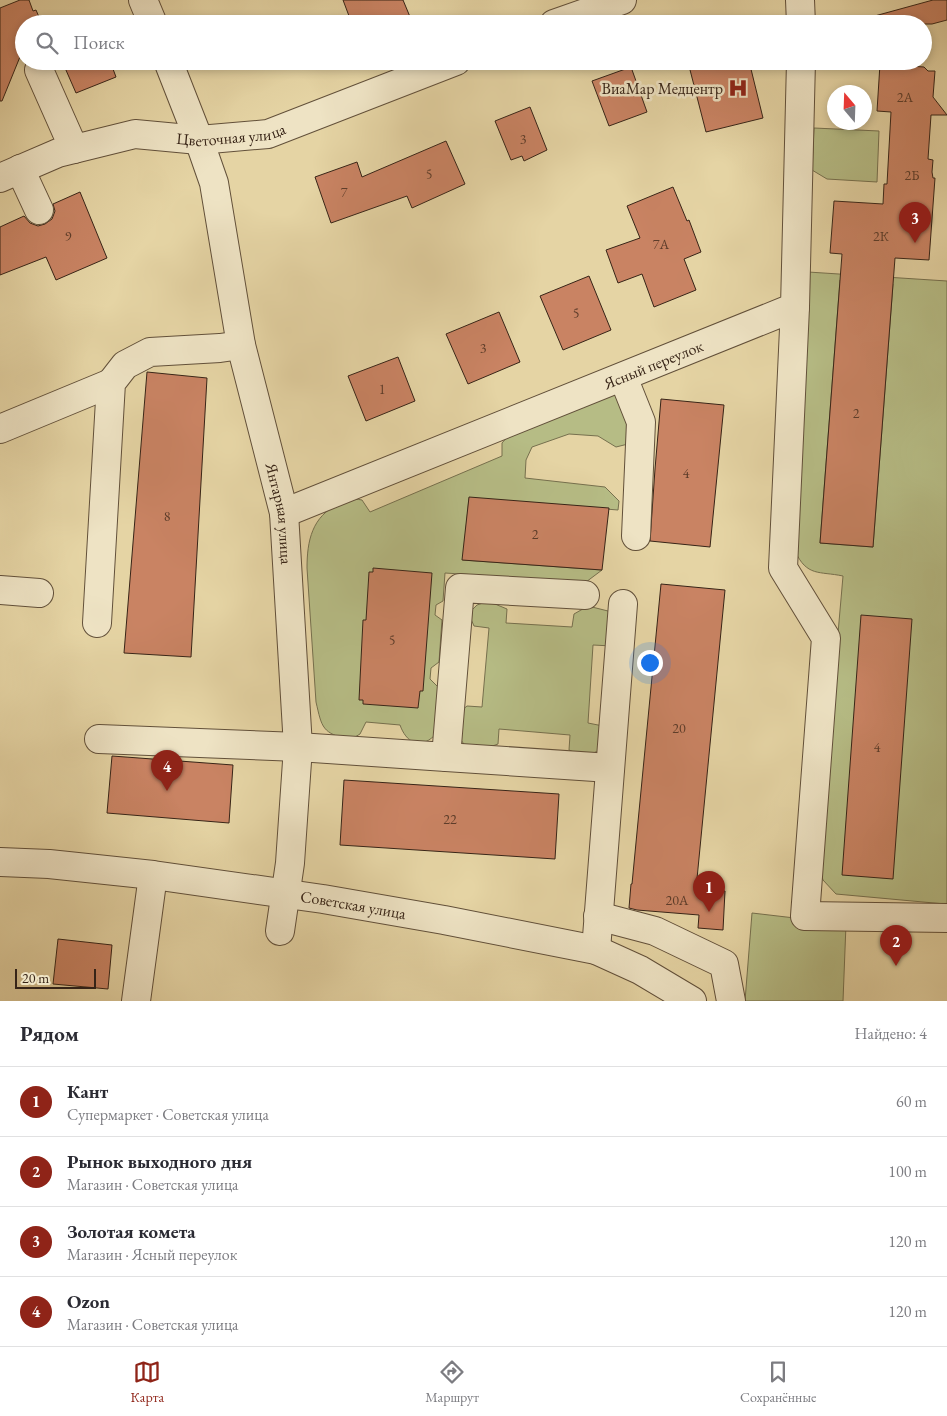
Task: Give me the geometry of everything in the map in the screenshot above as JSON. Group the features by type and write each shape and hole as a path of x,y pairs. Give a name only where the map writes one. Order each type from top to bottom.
{"street":[{"path":"143,0 149,15"},
{"path":"580,15 622,0"},
{"path":"800,0 801,15"},
{"path":"39,70 74,149"},
{"name":"Янтарная улица","path":"172,70 200,140 214,183 242,345 284,514 298,747 290,863 280,931"},
{"name":"Цветочная улица","path":"10,174 58,153 136,134 200,140 268,134 433,70"},
{"path":"801,70 795,307 783,568 826,638 805,916 947,918"},
{"path":"10,174 39,210"},
{"name":"Ясный переулок","path":"284,514 795,307"},
{"path":"0,429 111,383 125,365 150,352 242,345"},
{"path":"623,376 641,422 636,536"},
{"path":"97,623 111,383"},
{"path":"446,757 460,588 585,595"},
{"path":"0,590 39,593"},
{"path":"596,950 623,604"},
{"path":"99,739 298,747 610,768"},
{"name":"Советская улица","path":"0,862 49,864 153,875 324,899 596,950 640,970 692,1001"},
{"path":"136,1001 153,875"},
{"path":"598,916 654,931 724,964 731,1001"}],"green space":[{"path":"814,128 879,131 877,182 827,179 812,170"},
{"path":"808,272 947,281 947,904 836,894 823,880 818,863 843,576 820,573 809,569 795,551","holes":["840,280 893,284 873,547 820,543"]},
{"path":"612,394 624,400 633,414 628,444 616,447 598,436 569,434 532,447 526,460 525,478 605,487 619,501 618,510 469,498 463,560 602,570 586,582 445,573 443,601 436,605 435,615 442,620 439,662 431,668 430,679 439,688 434,736 423,743 418,743 409,740 400,725 366,722 360,734 350,740 329,732 322,724 316,702 307,568 308,548 317,522 330,509 348,500 362,500 370,512 502,456 502,443 510,434"},
{"path":"486,602 507,609 506,623 572,627 574,614 588,606 608,611 616,621 612,646 593,645 588,723 603,726 601,749 589,754 582,754 569,750 570,735 499,729 498,744 487,748 466,747 461,740 461,711 467,706 482,707 489,628 474,626 471,619 472,610 477,605"},
{"path":"752,913 846,924 843,1001 745,1001"}],"building":[{"path":"20,0 29,0 33,11 36,10 38,15 15,15 15,69 2,101 0,101 0,8"},
{"path":"343,0 403,0 409,15 349,15"},
{"path":"933,0 947,0 947,20 932,24 932,15 878,15"},
{"path":"66,70 113,70 116,77 76,93"},
{"path":"623,70 632,70 647,112 609,126 592,81"},
{"path":"690,70 751,70 763,118 706,132"},
{"path":"880,70 935,71 933,97 947,115 931,115 928,159 933,160 932,172 933,178 935,178 929,260 895,258 873,547 820,543 842,254 830,253 834,201 883,204 884,184 887,184 891,112 877,111"},
{"path":"530,107 547,150 524,161 522,156 511,160 495,121"},
{"path":"446,141 465,184 412,208 407,196 331,223 315,177 357,162 362,177"},
{"path":"673,187 687,221 689,220 701,252 684,259 696,290 654,307 642,274 618,283 606,250 640,238 627,206"},
{"path":"80,192 107,258 56,280 46,257 0,275 0,227 24,216 30,223 38,226 45,224 52,219 55,211 53,204"},
{"path":"589,276 611,330 563,350 540,296"},
{"path":"499,312 520,362 468,384 446,334"},
{"path":"398,357 415,401 366,421 348,376"},
{"path":"147,372 207,378 191,657 124,653"},
{"path":"661,399 724,405 710,547 650,541"},
{"path":"469,497 609,508 602,570 462,560"},
{"path":"373,568 432,573 423,691 420,691 418,708 363,704 363,700 359,700 363,620 366,620 369,572 373,572"},
{"path":"661,584 725,590 696,889 725,891 723,930 698,928 699,915 629,908"},
{"path":"861,615 912,619 893,879 842,875"},
{"path":"112,756 233,765 229,823 107,813"},
{"path":"344,780 559,794 555,859 340,845"},
{"path":"58,939 112,945 108,989 53,984"}],"place":[{"name":"ВиаМар Медцентр","path":"738,88"},
{"name":"Золотая комета","path":"915,243"},
{"name":"Ozon","path":"167,791"},
{"name":"Кант","path":"709,912"},
{"name":"Рынок выходного дня","path":"896,966"}]}
